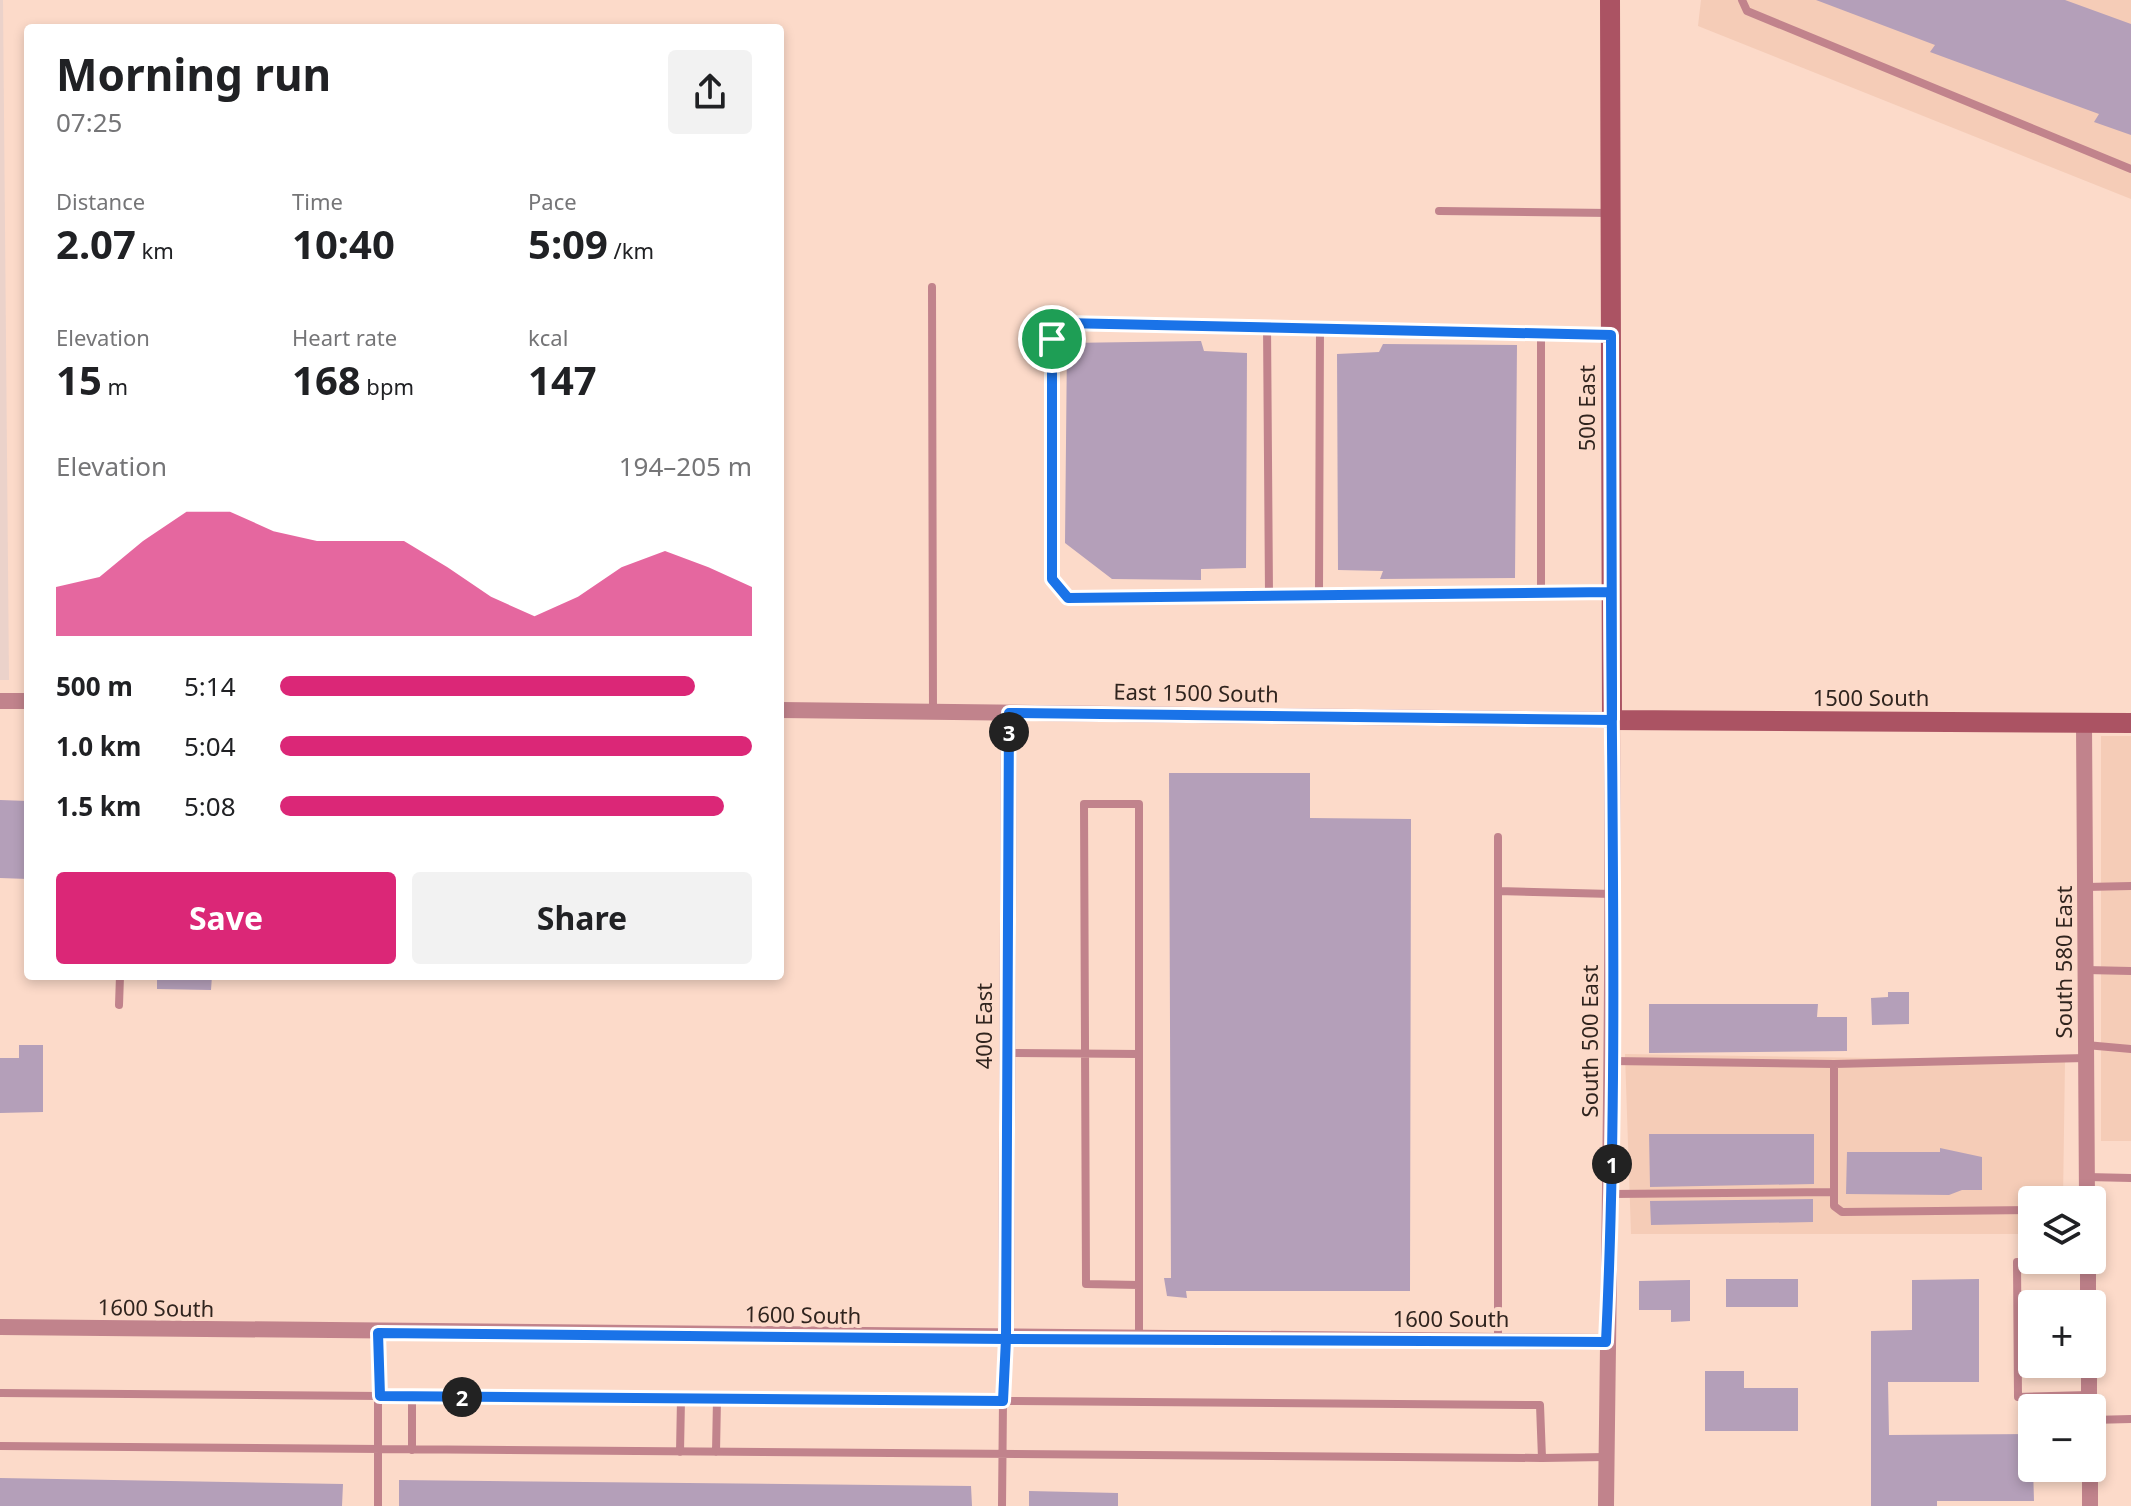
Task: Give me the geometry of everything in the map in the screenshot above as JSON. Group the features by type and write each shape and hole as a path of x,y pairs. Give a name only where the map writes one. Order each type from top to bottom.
{"street":[{"name":"500 East","path":"1610,0 1612,720"},
{"path":"0,701 24,701"},
{"name":"East 1500 South","path":"784,710 1612,720"},
{"name":"400 East","path":"1006,1339 1009,713"},
{"name":"1500 South","path":"1612,720 2131,723"},
{"name":"South 500 East","path":"1606,1506 1606,1342 1612,1194 1612,720"},
{"name":"South 580 East","path":"2084,723 2087,1186"},
{"name":"1600 South","path":"0,1327 1006,1339 1606,1342"},
{"path":"2090,1482 2090,1506"}],"lane":[{"path":"1742,0 1747,11 2131,169"},
{"path":"1439,211 1611,213"},
{"path":"932,287 933,712"},
{"path":"1611,335 1320,326 1063,323 1052,339 1052,579 1068,598 1611,592"},
{"path":"1267,325 1269,594"},
{"path":"1319,593 1320,326"},
{"path":"1541,331 1541,593"},
{"path":"1139,1285 1086,1284 1084,804 1139,804 1139,1054 1139,1285 1139,1340"},
{"path":"1498,837 1498,1341"},
{"path":"2085,887 2131,886"},
{"path":"1498,891 1612,894"},
{"path":"2086,970 2131,971"},
{"path":"119,1005 120,980"},
{"path":"1612,1061 1834,1064 2131,1049"},
{"path":"1006,1053 1139,1054"},
{"path":"1834,1064 1834,1206 1842,1212 2018,1210"},
{"path":"2087,1177 2131,1178"},
{"path":"1612,1194 1834,1192"},
{"path":"2018,1262 2018,1397"},
{"path":"378,1333 378,1506"},
{"path":"1002,1506 1006,1339"},
{"path":"0,1393 1540,1405 1542,1458"},
{"path":"412,1397 412,1450"},
{"path":"680,1452 681,1399"},
{"path":"716,1452 717,1399"},
{"path":"2106,1420 2131,1419"},
{"path":"0,1446 1606,1457"}],"shaded area":[{"path":"0,0 3,0 9,680 0,680"},
{"path":"1701,0 2131,0 2131,199 1698,26"},
{"path":"2101,736 2131,736 2131,1141 2101,1141"},
{"path":"1625,1054 2065,1061 2063,1186 2018,1186 2018,1234 1631,1234"}],"building":[{"path":"1816,0 2065,0 2131,24 2131,135 2094,122 2099,114 1930,52 1935,45"},
{"path":"1201,341 1204,351 1247,353 1246,568 1201,569 1201,580 1112,579 1065,543 1067,343"},
{"path":"1383,344 1517,345 1515,578 1380,579 1383,571 1338,570 1337,354 1379,352"},
{"path":"1169,773 1310,773 1310,818 1411,819 1410,1291 1186,1291 1187,1298 1167,1296 1164,1278 1171,1278"},
{"path":"0,800 24,801 24,879 0,878"},
{"path":"157,980 212,980 211,990 157,989"},
{"path":"1888,992 1909,992 1909,1024 1872,1025 1871,998 1888,997"},
{"path":"1649,1004 1818,1004 1817,1017 1847,1017 1847,1051 1649,1053"},
{"path":"19,1045 43,1045 43,1112 0,1113 0,1058 19,1058"},
{"path":"1649,1134 1814,1134 1814,1184 1650,1187"},
{"path":"1940,1148 1982,1157 1982,1190 1962,1190 1949,1195 1846,1194 1847,1152 1940,1152"},
{"path":"1813,1199 1813,1222 1651,1225 1650,1201"},
{"path":"1726,1279 1798,1279 1798,1307 1726,1307"},
{"path":"1979,1279 1979,1382 1888,1382 1889,1435 2018,1434 2018,1482 2033,1482 2034,1501 1937,1501 1937,1506 1871,1506 1871,1331 1912,1330 1912,1280"},
{"path":"1690,1280 1690,1321 1671,1322 1671,1310 1639,1310 1639,1281"},
{"path":"1705,1371 1744,1371 1744,1388 1798,1388 1798,1431 1705,1431"},
{"path":"0,1478 343,1484 342,1506 0,1506"},
{"path":"399,1480 971,1486 972,1506 399,1506"},
{"path":"1029,1491 1118,1493 1118,1506 1029,1506"}],"route":[{"path":"1052,339 1052,579 1068,598 1611,592 1612,688 1612,1225 1606,1342 1006,1339 1003,1401 380,1396 378,1333 1006,1339 1009,713 1612,720 1612,688 1611,335 1320,326 1063,323 1052,339"}]}
